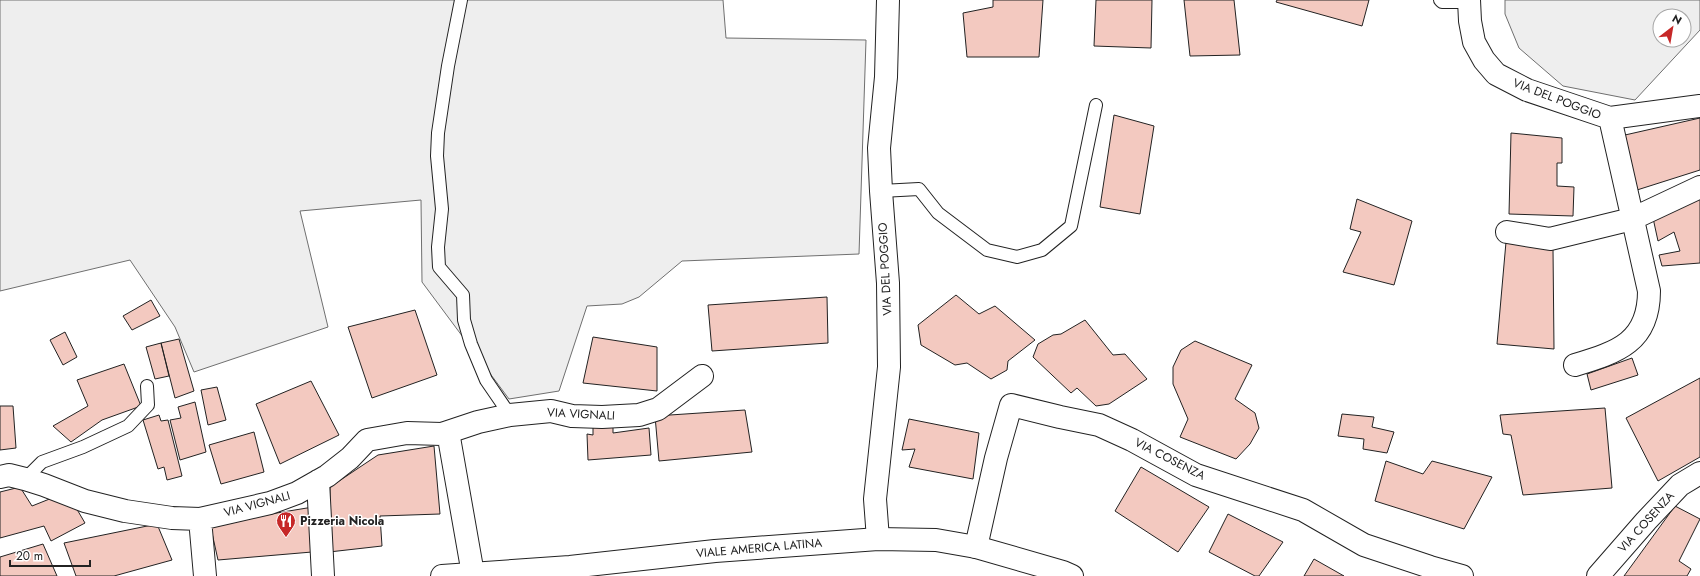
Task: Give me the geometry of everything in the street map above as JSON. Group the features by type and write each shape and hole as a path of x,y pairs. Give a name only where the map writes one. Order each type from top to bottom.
{"street":[{"name":"VIA DEL POGGIO","path":"878,539 875,499 888,368 888,283 880,191 879,148 886,77 888,0"},
{"name":"VIA DEL POGGIO","path":"1468,1 1474,42 1484,60 1496,74 1527,90 1610,118 1700,106"},
{"path":"1575,364 1600,357 1621,347 1636,336 1644,323 1649,308 1649,291 1610,118"},
{"path":"1507,232 1550,240 1632,219 1700,187"},
{"name":"VIA VIGNALI","path":"0,477 9,475 25,479 85,501 125,512 172,518 200,519 270,503 297,493 318,481 350,458 367,440 408,433 442,434 478,422 551,411 572,416 602,417 639,415 658,409 702,376"},
{"name":"VIA COSENZA","path":"976,547 996,458 1011,405 1099,425 1132,440 1196,475 1303,510 1364,545 1462,576"},
{"path":"448,432 473,574"},
{"name":"VIA COSENZA","path":"1598,576 1680,485 1700,473"},
{"path":"318,481 323,576"},
{"path":"200,519 205,576"},
{"name":"VIALE AMERICA LATINA","path":"442,576 570,571 715,551 878,539 936,540 976,547 1063,572 1072,576"}],"lane":[{"path":"461,0 448,66 438,133 437,156 442,209 438,247 439,267 463,295 464,320 471,344 486,380 510,416"},
{"path":"1440,0 1442,2 1468,1"},
{"path":"880,191 919,189 938,213 987,250 1017,257 1042,250 1071,226 1096,105"},
{"path":"25,479 42,462 83,447 128,426 148,405 147,386"}],"shaded area":[{"path":"0,0 723,0 726,38 866,40 859,254 682,261 639,297 622,304 587,306 559,391 509,399 422,282 421,200 300,211 328,327 194,372 175,327 130,260 0,291"},
{"path":"1505,0 1700,0 1700,30 1692,39 1692,8 1652,8 1652,48 1683,48 1635,100 1563,86 1519,48 1505,14"}],"building":[{"path":"993,0 1043,0 1039,57 967,57 963,13 993,7"},
{"path":"1096,0 1152,0 1151,48 1094,46"},
{"path":"1184,0 1234,0 1240,55 1190,56"},
{"path":"1277,0 1369,0 1362,26 1276,2"},
{"path":"1114,115 1154,126 1140,214 1100,207"},
{"path":"1700,118 1700,170 1637,190 1625,135"},
{"path":"1511,133 1562,138 1562,163 1557,163 1557,186 1574,187 1573,216 1509,214"},
{"path":"1700,198 1700,263 1662,266 1659,255 1680,251 1674,232 1658,241 1653,218"},
{"path":"1357,199 1412,221 1394,285 1343,272 1361,232 1350,229"},
{"path":"1506,242 1553,248 1554,349 1497,344"},
{"path":"956,295 979,314 995,306 1035,340 1008,361 1007,370 991,379 967,363 955,365 921,345 918,325"},
{"path":"827,297 828,343 712,351 708,305"},
{"path":"151,300 160,316 132,330 123,316"},
{"path":"415,310 437,375 372,398 348,327"},
{"path":"1085,320 1113,355 1125,354 1147,379 1109,404 1096,406 1077,388 1071,393 1033,357 1038,344 1053,335 1061,334"},
{"path":"65,332 77,357 63,365 50,340"},
{"path":"593,337 657,347 657,391 583,383"},
{"path":"179,339 194,391 175,398 161,343"},
{"path":"1195,341 1252,365 1235,399 1255,413 1259,428 1250,444 1236,459 1180,437 1188,419 1173,384 1173,367 1181,350"},
{"path":"161,343 169,376 155,379 146,347"},
{"path":"1632,358 1638,375 1591,390 1587,374"},
{"path":"124,364 141,406 102,420 71,442 53,426 88,406 77,380"},
{"path":"1700,378 1700,457 1658,481 1626,418"},
{"path":"311,381 339,435 280,464 256,404"},
{"path":"217,387 226,420 208,425 201,390"},
{"path":"195,402 206,452 180,460 170,420 181,418 178,407"},
{"path":"0,406 13,406 16,448 0,450"},
{"path":"1605,408 1612,488 1523,495 1511,435 1503,434 1500,415"},
{"path":"745,410 752,452 659,461 655,416"},
{"path":"1342,414 1374,417 1372,427 1394,432 1387,453 1363,449 1364,439 1338,436"},
{"path":"159,415 161,421 168,420 182,476 167,480 164,467 158,469 143,420"},
{"path":"909,419 979,433 973,479 909,467 915,449 902,450"},
{"path":"593,423 613,423 613,433 649,428 651,455 588,460 587,434 593,435"},
{"path":"254,432 264,472 221,484 209,445"},
{"path":"434,446 440,514 380,516 382,546 329,552 330,487 378,455"},
{"path":"1386,461 1423,474 1432,461 1492,477 1464,529 1375,501"},
{"path":"1141,467 1209,507 1178,552 1115,511"},
{"path":"20,487 32,506 52,498 75,506 85,523 51,541 44,526 0,538 0,492"},
{"path":"1675,506 1700,519 1679,561 1691,569 1687,576 1624,576"},
{"path":"313,507 312,552 218,560 210,524"},
{"path":"1228,514 1283,542 1259,576 1255,576 1209,552"},
{"path":"157,524 172,560 114,576 76,576 64,543"},
{"path":"43,544 57,576 0,576 0,557"},
{"path":"1314,559 1344,576 1304,576"}],"place":[{"name":"Pizzeria Nicola","path":"286,538"}]}
